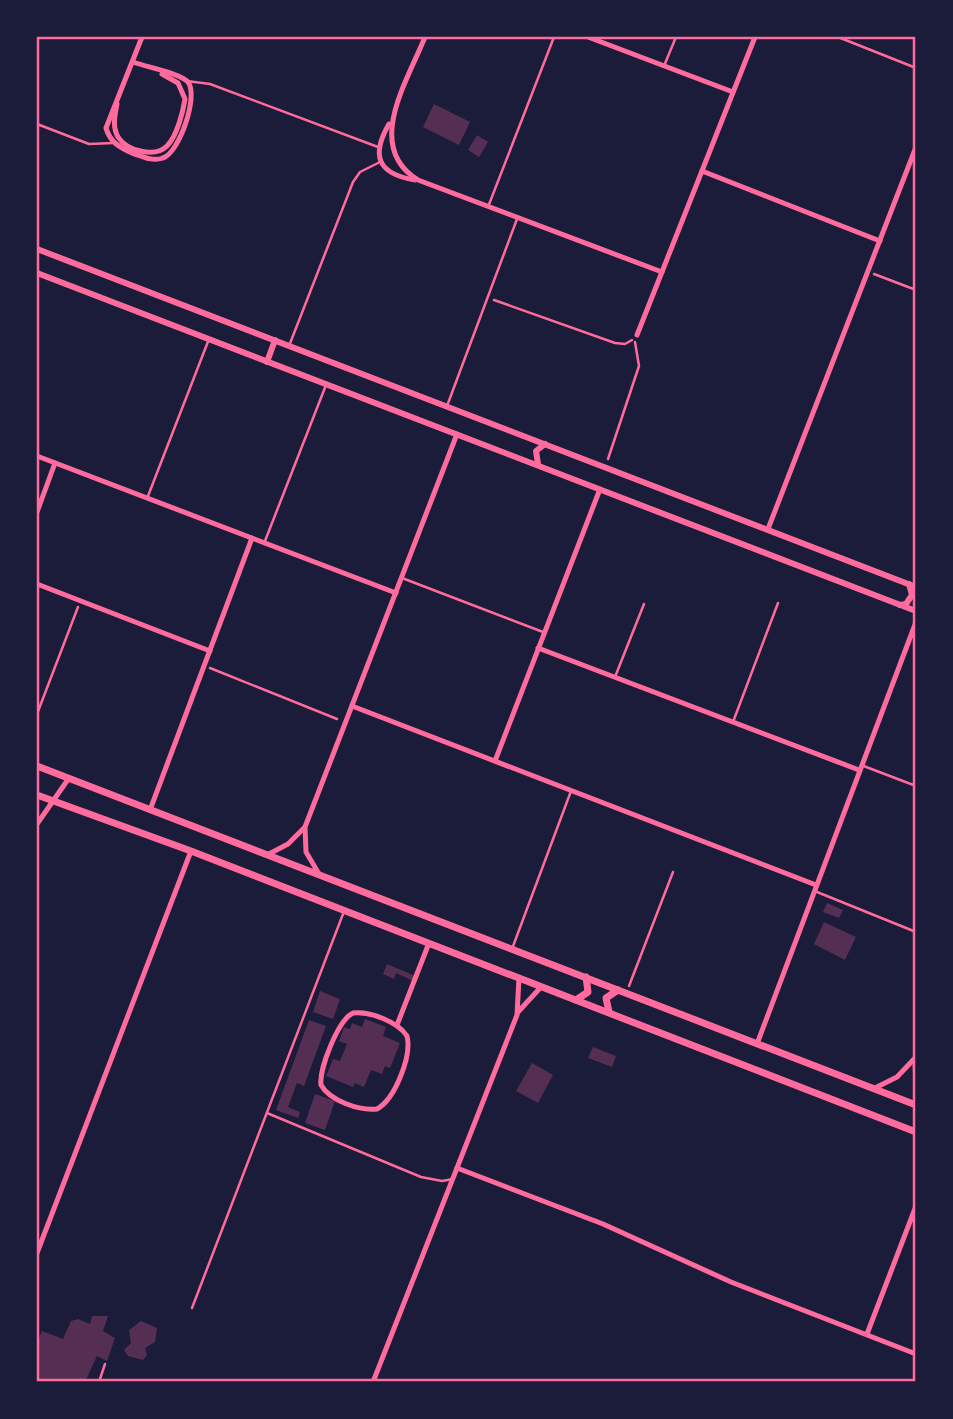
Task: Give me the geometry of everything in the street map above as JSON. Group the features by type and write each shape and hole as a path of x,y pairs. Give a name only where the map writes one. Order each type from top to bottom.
{"main road":[{"path":"37,766 916,1105"},
{"path":"37,795 191,851 916,1132"},
{"path":"576,1000 588,992 586,977"},
{"path":"609,1013 606,999 619,989"}],"street":[{"path":"133,62 187,81 193,96 172,140 164,148 148,153 113,143 106,128 142,37"},
{"path":"425,37 379,147 381,162 396,176 418,180 662,272"},
{"path":"588,37 733,92"},
{"path":"635,337 755,37"},
{"path":"160,72 178,83 184,93 181,124"},
{"path":"118,98 114,121 118,137 138,152"},
{"path":"394,115 389,136 394,158 418,180"},
{"path":"768,529 916,147"},
{"path":"702,170 880,242"},
{"path":"37,248 916,587"},
{"path":"37,273 916,611"},
{"path":"267,362 275,340"},
{"path":"319,874 306,852 305,827 457,434"},
{"path":"539,465 536,451 545,444"},
{"path":"37,456 396,593"},
{"path":"37,512 55,463"},
{"path":"495,761 600,489"},
{"path":"150,810 252,538"},
{"path":"37,584 210,651"},
{"path":"900,605 906,604 912,595 909,584"},
{"path":"757,1044 916,622"},
{"path":"538,648 860,768"},
{"path":"352,706 815,888"},
{"path":"37,824 69,778"},
{"path":"267,855 288,844 305,827"},
{"path":"37,1254 191,851"},
{"path":"397,1025 429,943"},
{"path":"373,1382 517,1015 519,978"},
{"path":"517,1015 541,987"},
{"path":"359,1012 397,1025 407,1036 408,1051 388,1101 370,1110 328,1095 321,1079 343,1019 359,1012"},
{"path":"874,1088 897,1077 916,1056"},
{"path":"916,1056 913,1069 916,1091"},
{"path":"457,1168 603,1224 731,1282 916,1354"},
{"path":"867,1335 916,1206"}],"lane":[{"path":"488,207 554,37"},
{"path":"664,66 676,37"},
{"path":"187,81 210,84 379,147"},
{"path":"37,124 89,144 113,143"},
{"path":"289,346 353,182 360,172 381,162"},
{"path":"447,406 517,218"},
{"path":"147,498 209,340"},
{"path":"265,543 327,385"},
{"path":"402,579 544,632"},
{"path":"733,722 778,603"},
{"path":"615,677 644,604"},
{"path":"860,768 916,786"},
{"path":"512,949 571,790"},
{"path":"815,888 916,932"},
{"path":"192,1308 344,910"},
{"path":"267,1113 421,1177 442,1181 453,1179"},
{"path":"99,1382 105,1364"}],"path":[{"path":"838,37 916,68"},
{"path":"868,271 916,290"},
{"path":"487,298 615,344 625,344 635,337 640,356 639,366 605,467"},
{"path":"37,713 80,601"},
{"path":"204,666 346,722"},
{"path":"627,992 673,872"}],"building":[{"path":"434,104 470,122 459,145 423,127"},
{"path":"477,135 488,142 479,157 468,150"},
{"path":"827,903 843,910 839,918 823,912"},
{"path":"824,922 856,937 845,960 814,944"},
{"path":"387,964 415,976 413,981 396,973 394,979 383,974"},
{"path":"320,991 340,999 333,1019 313,1012"},
{"path":"365,1019 386,1027 383,1036 400,1043 390,1068 385,1066 382,1074 371,1070 364,1087 355,1083 353,1087 326,1076 333,1059 340,1061 347,1044 339,1041 344,1027 350,1029 352,1023 362,1027"},
{"path":"309,1020 326,1026 304,1086 297,1083 288,1107 300,1112 298,1118 276,1110"},
{"path":"593,1047 616,1056 612,1067 588,1058"},
{"path":"532,1063 553,1075 538,1103 516,1091"},
{"path":"315,1094 335,1101 325,1130 305,1123"},
{"path":"92,1316 108,1316 103,1331 115,1338 107,1361 97,1356 85,1382 37,1382 37,1343 42,1331 63,1339 71,1321 78,1319 90,1324"},
{"path":"141,1321 157,1328 155,1342 145,1348 147,1355 143,1360 128,1356 124,1350 131,1343 129,1330"}]}
